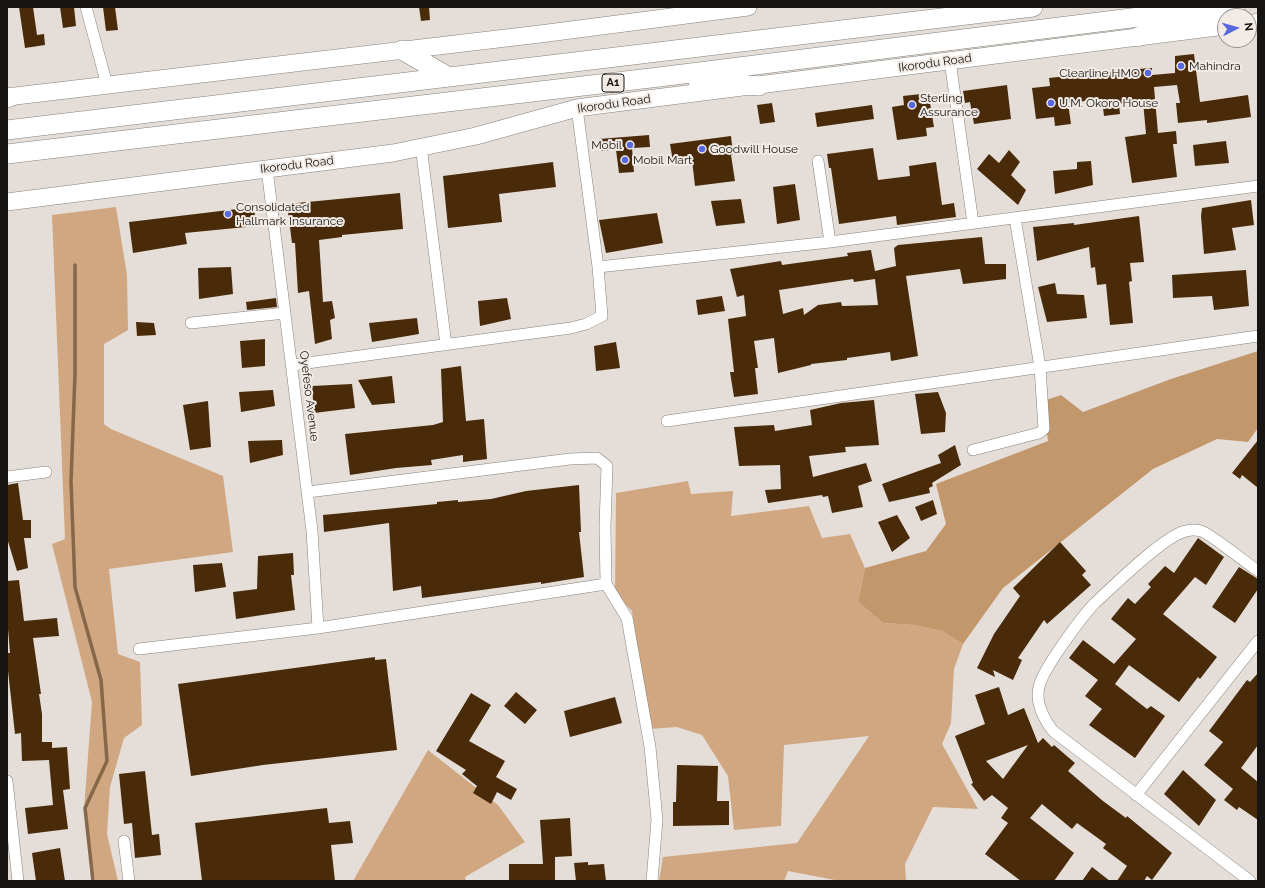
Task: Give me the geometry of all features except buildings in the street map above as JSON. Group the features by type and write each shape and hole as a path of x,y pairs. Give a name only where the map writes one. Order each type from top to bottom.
{"highway":[{"name":"A1","path":"7,130 447,76 1033,7"},
{"name":"Ikorodu Road","path":"7,154 659,77 1219,7"},
{"path":"1137,37 1235,7"},
{"path":"402,50 447,76"},
{"path":"659,77 759,86"},
{"path":"7,162 51,149"}],"main road":[{"path":"8,97 744,7"},
{"name":"Ikorodu Road","path":"7,202 393,153 421,146 476,136 577,108 1217,27"}],"street":[{"path":"86,7 107,85"},
{"path":"950,61 973,223"},
{"path":"292,364 571,328 586,324 602,316 598,267 577,108"},
{"path":"421,146 446,345"},
{"path":"818,160 830,242"},
{"name":"Oyefeso Avenue","path":"267,169 308,492 318,628"},
{"path":"598,267 830,242 1258,186"},
{"path":"973,450 1039,433 1044,429 1040,368 1015,218"},
{"path":"191,323 285,313"},
{"path":"667,421 1258,336"},
{"path":"308,492 570,459 597,458 607,466 605,527 606,584 627,618 650,747 657,820 652,881"},
{"path":"7,477 46,472"},
{"path":"1250,881 1053,731 1044,718 1040,706 1038,687 1047,667 1094,605 1160,547 1186,531 1203,531 1258,571"},
{"path":"140,649 318,628 606,584"},
{"path":"1136,795 1258,641"},
{"path":"7,781 18,881"},
{"path":"124,842 129,881"}],"shaded area":[{"path":"116,207 127,275 128,330 104,344 104,424 111,429 223,476 233,552 109,569 118,654 140,662 142,725 124,738 110,787 107,834 118,881 95,881 84,810 92,702 52,544 65,539 52,215"},
{"path":"1258,351 1258,428 1248,442 1217,439 1153,469 1003,588 963,644 942,631 914,625 883,623 858,602 865,568 926,551 946,524 936,484 1048,441 1043,401 1061,395 1083,412 1171,379"},
{"path":"688,481 691,494 733,491 731,516 809,506 822,538 850,534 865,568 858,602 883,623 914,625 942,631 963,644 954,669 951,723 942,744 978,809 933,807 905,864 906,881 840,881 788,871 784,881 659,881 663,857 797,843 869,736 784,745 781,826 734,830 728,776 702,735 677,727 650,729 632,611 615,593 616,493"},
{"path":"428,750 498,805 525,842 465,877 466,881 353,881"}],"waterway":[{"path":"75,265 75,374 71,481 75,587 101,680 107,761 85,808 93,881"}],"place":[{"name":"Mahindra","path":"1181,66"},
{"name":"Clearline HMO","path":"1148,73"},
{"name":"U.M. Okoro House","path":"1051,103"},
{"name":"Sterling Assurance","path":"912,105"},
{"name":"Mobil","path":"630,145"},
{"name":"Goodwill House","path":"702,149"},
{"name":"Mobil Mart","path":"625,160"},
{"name":"Consolidated Hallmark Insurance","path":"228,214"}]}
